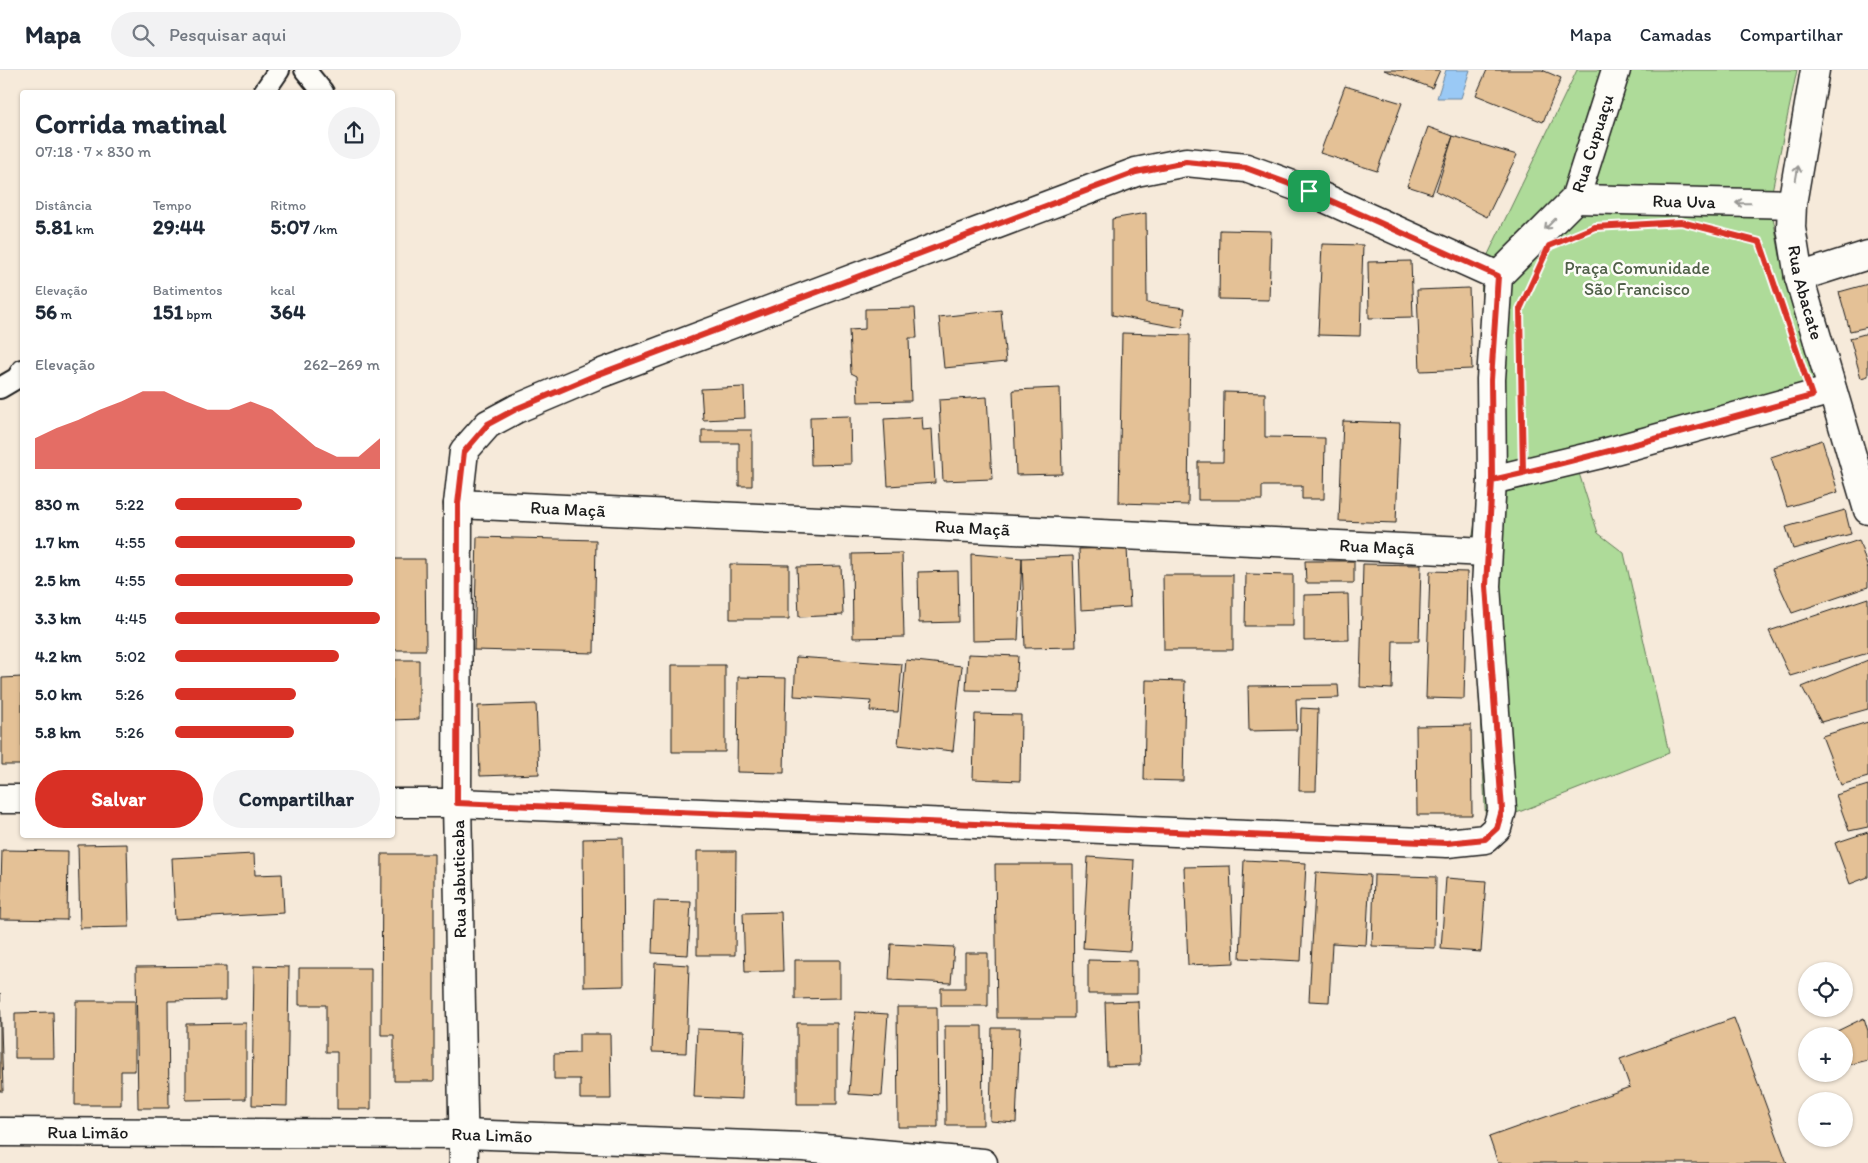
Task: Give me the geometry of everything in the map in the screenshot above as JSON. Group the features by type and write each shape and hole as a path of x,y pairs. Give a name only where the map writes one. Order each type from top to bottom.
{"street":[{"name":"Rua Cupuaçu","path":"1498,276 1575,199 1616,70"},
{"name":"Rua Abacate","path":"1815,70 1792,204 1791,228 1799,277 1868,510"},
{"name":"Rua Jabuticaba","path":"464,1163 457,803 458,504 464,452 488,424 516,409 594,376 1136,172 1186,162 1246,168 1309,191 1498,276"},
{"name":"Rua Uva","path":"1575,199 1792,204"},
{"path":"1799,277 1868,255"},
{"path":"395,803 457,803 1447,843 1485,839 1497,828 1502,810 1486,586 1492,480 1491,380 1498,276"},
{"path":"1492,480 1597,455 1832,390"},
{"name":"Rua Maçã","path":"458,504 1487,552"},
{"path":"0,799 20,799"},
{"name":"Rua Limão","path":"0,1132 464,1134 803,1155 983,1163"}],"lane":[{"path":"265,90 279,70"},
{"path":"305,70 322,90"},
{"path":"0,388 17,378 20,373"}],"path":[{"path":"1734,235 1760,242 1764,250"}],"green space":[{"name":"Praça Comunidade São Francisco","path":"1577,70 1797,70 1770,201 1780,256 1818,379 1571,448 1598,533 1624,553 1669,753 1486,825 1471,547 1483,473 1484,374 1481,269"}],"water":[{"path":"1446,70 1470,70 1461,98 1437,98"}],"building":[{"path":"1384,70 1440,70 1432,88"},
{"path":"1487,70 1542,70 1561,78 1543,122 1476,95"},
{"path":"1345,86 1402,103 1377,171 1320,153"},
{"path":"1428,127 1453,136 1432,194 1407,186"},
{"path":"1453,136 1517,155 1487,217 1436,191"},
{"path":"1146,213 1147,303 1185,308 1182,328 1112,315 1112,219"},
{"path":"1220,230 1271,231 1269,300 1219,299"},
{"path":"1322,244 1363,245 1360,336 1318,335"},
{"path":"1411,261 1413,317 1369,318 1368,262"},
{"path":"1868,284 1868,327 1850,331 1839,292"},
{"path":"1469,288 1472,369 1420,371 1417,290"},
{"path":"915,308 917,338 909,338 911,401 858,402 857,376 851,373 849,330 865,329 865,309"},
{"path":"1001,310 1006,362 944,368 939,317"},
{"path":"1122,333 1190,335 1188,505 1119,503"},
{"path":"1868,333 1868,376 1861,378 1850,338"},
{"path":"744,387 745,418 703,420 701,389"},
{"path":"1060,388 1062,474 1016,475 1013,390"},
{"path":"1224,392 1265,393 1265,437 1325,438 1324,499 1302,499 1302,486 1262,486 1262,500 1198,500 1198,462 1223,462"},
{"path":"987,397 992,479 943,481 939,400"},
{"path":"850,416 851,464 811,465 810,417"},
{"path":"922,417 923,430 932,429 935,483 888,486 884,419"},
{"path":"1343,421 1400,423 1396,523 1339,521"},
{"path":"702,430 752,430 752,486 739,486 739,443 702,443"},
{"path":"1822,440 1838,492 1787,507 1771,457"},
{"path":"1845,510 1851,534 1793,549 1786,527"},
{"path":"477,537 596,540 594,653 474,650"},
{"path":"1859,540 1868,569 1868,587 1792,613 1772,569"},
{"path":"1127,548 1130,607 1081,610 1079,549"},
{"path":"902,553 904,637 853,638 852,554"},
{"path":"971,554 1022,558 1018,640 972,641"},
{"path":"1073,556 1076,647 1025,648 1022,558"},
{"path":"395,559 425,559 426,650 395,650"},
{"path":"1305,561 1354,561 1354,583 1306,583"},
{"path":"730,564 789,565 789,619 730,619"},
{"path":"1363,564 1421,565 1419,641 1393,641 1392,689 1360,687"},
{"path":"841,566 843,615 799,617 797,567"},
{"path":"958,571 959,622 919,623 918,572"},
{"path":"1430,571 1467,572 1464,699 1426,698"},
{"path":"1246,574 1293,575 1293,626 1245,626"},
{"path":"1163,575 1233,575 1233,650 1164,650"},
{"path":"1348,594 1349,640 1304,641 1304,595"},
{"path":"1868,598 1868,653 1790,676 1769,631"},
{"path":"968,654 1018,656 1016,691 966,690"},
{"path":"796,657 902,664 898,712 870,711 871,701 794,696"},
{"path":"395,660 419,660 419,719 395,720"},
{"path":"906,660 962,666 953,751 898,745"},
{"path":"1868,660 1868,709 1821,722 1802,687"},
{"path":"672,665 725,665 725,752 672,752"},
{"path":"20,677 20,765 2,765 2,678"},
{"path":"738,677 786,678 784,773 737,772"},
{"path":"1146,680 1185,681 1183,781 1144,780"},
{"path":"1338,685 1339,698 1296,699 1297,730 1249,731 1248,686"},
{"path":"536,704 539,774 480,776 478,706"},
{"path":"1301,708 1318,709 1316,791 1299,791"},
{"path":"975,714 1021,715 1020,781 973,779"},
{"path":"1868,722 1868,777 1841,785 1822,736"},
{"path":"1471,725 1472,815 1417,815 1416,726"},
{"path":"1868,785 1868,827 1849,831 1836,795"},
{"path":"1868,832 1868,877 1850,884 1835,843"},
{"path":"623,838 624,986 584,987 583,839"},
{"path":"127,844 129,927 80,928 78,845"},
{"path":"2,850 68,851 67,920 0,919"},
{"path":"697,851 736,851 735,955 697,955"},
{"path":"254,854 255,875 282,874 284,913 175,919 172,858"},
{"path":"382,854 434,854 434,1081 394,1081 394,1035 381,1035"},
{"path":"1088,857 1134,860 1130,951 1083,948"},
{"path":"1244,860 1306,863 1301,961 1240,958"},
{"path":"995,864 1073,864 1074,1018 997,1018"},
{"path":"1230,866 1234,963 1188,965 1184,867"},
{"path":"1316,872 1370,875 1366,945 1332,943 1329,1002 1309,1001"},
{"path":"1374,875 1436,877 1435,948 1372,946"},
{"path":"1446,878 1486,881 1481,952 1441,949"},
{"path":"654,901 691,902 688,955 652,953"},
{"path":"781,912 783,971 745,972 743,913"},
{"path":"891,944 954,947 951,983 889,980"},
{"path":"965,953 988,953 988,1006 941,1006 941,988 965,988"},
{"path":"795,960 840,960 840,998 795,999"},
{"path":"1088,960 1137,961 1137,994 1088,994"},
{"path":"655,963 689,965 686,1053 652,1052"},
{"path":"226,966 226,1000 168,1001 169,1108 138,1108 136,967"},
{"path":"254,966 289,967 287,1106 252,1105"},
{"path":"299,968 371,968 371,1109 337,1109 337,1052 326,1052 326,1005 299,1005"},
{"path":"0,993 3,1091 0,1091"},
{"path":"76,1001 135,1001 135,1071 121,1071 121,1105 75,1105"},
{"path":"1138,1001 1140,1065 1107,1066 1105,1002"},
{"path":"897,1007 937,1007 938,1127 898,1127"},
{"path":"53,1012 54,1058 15,1058 15,1013"},
{"path":"855,1012 888,1014 882,1096 849,1094"},
{"path":"1734,1018 1787,1163 1498,1163 1489,1137 1630,1087 1620,1059"},
{"path":"1864,1018 1868,1031 1868,1060 1853,1064 1853,1027 1845,1027"},
{"path":"246,1023 246,1099 186,1100 186,1024"},
{"path":"797,1023 837,1023 837,1104 797,1104"},
{"path":"945,1026 982,1026 983,1125 946,1125"},
{"path":"992,1028 1020,1028 1016,1123 990,1121"},
{"path":"697,1029 744,1031 742,1099 694,1097"},
{"path":"579,1034 610,1034 611,1099 580,1099 580,1079 554,1079 554,1054 579,1053"}],"route":[{"path":"1309,191 1246,168 1186,162 1136,172 594,376 516,409 488,424 464,452 458,504 457,803 1447,843 1471,842 1485,839 1497,828 1502,810 1486,586 1492,480 1523,473 1597,455 1812,396 1760,242 1681,222 1595,227 1549,246 1520,309 1523,473 1492,480 1491,380 1498,276 1309,191"}]}
